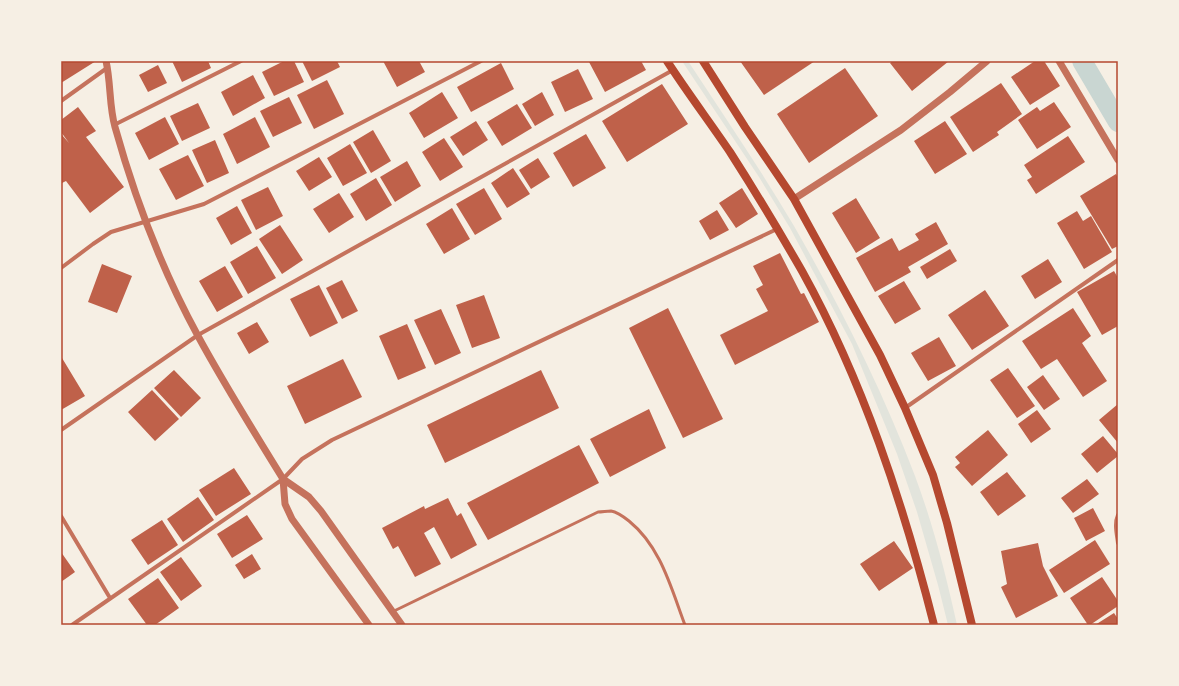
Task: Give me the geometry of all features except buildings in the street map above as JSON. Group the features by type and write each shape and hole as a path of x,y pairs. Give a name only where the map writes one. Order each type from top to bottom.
{"main road":[{"path":"667,61 730,152 802,272 830,325 872,422 904,516 934,625"},
{"path":"703,61 745,127 794,199 880,355 905,408 935,482 948,523 972,625"}],"street":[{"path":"114,125 241,61"},
{"path":"61,268 92,244 111,232 204,204 481,61"},
{"path":"794,199 901,130 987,61"},
{"path":"1060,61 1118,160"},
{"path":"107,65 114,125 129,172 146,222 173,286 198,336 283,479 309,497 321,511 402,625"},
{"path":"61,101 107,65"},
{"path":"61,430 198,336 673,70"},
{"path":"72,625 283,479 302,459 332,440 777,229"},
{"path":"905,408 1118,260"},
{"path":"283,479 285,504 292,519 369,625"},
{"path":"1118,515 1116,518 1116,530 1118,543"},
{"path":"61,516 110,598"}],"lane":[{"path":"392,612 598,512 612,511 624,517 638,528 650,542 662,563 685,625"}],"shaded area":[{"path":"682,61 688,61 742,143 794,226 844,317 889,411 922,494 939,550 957,625 948,625 917,512 897,454 852,344 790,228 759,177"}],"waterway":[{"path":"1082,61 1118,122"}]}
